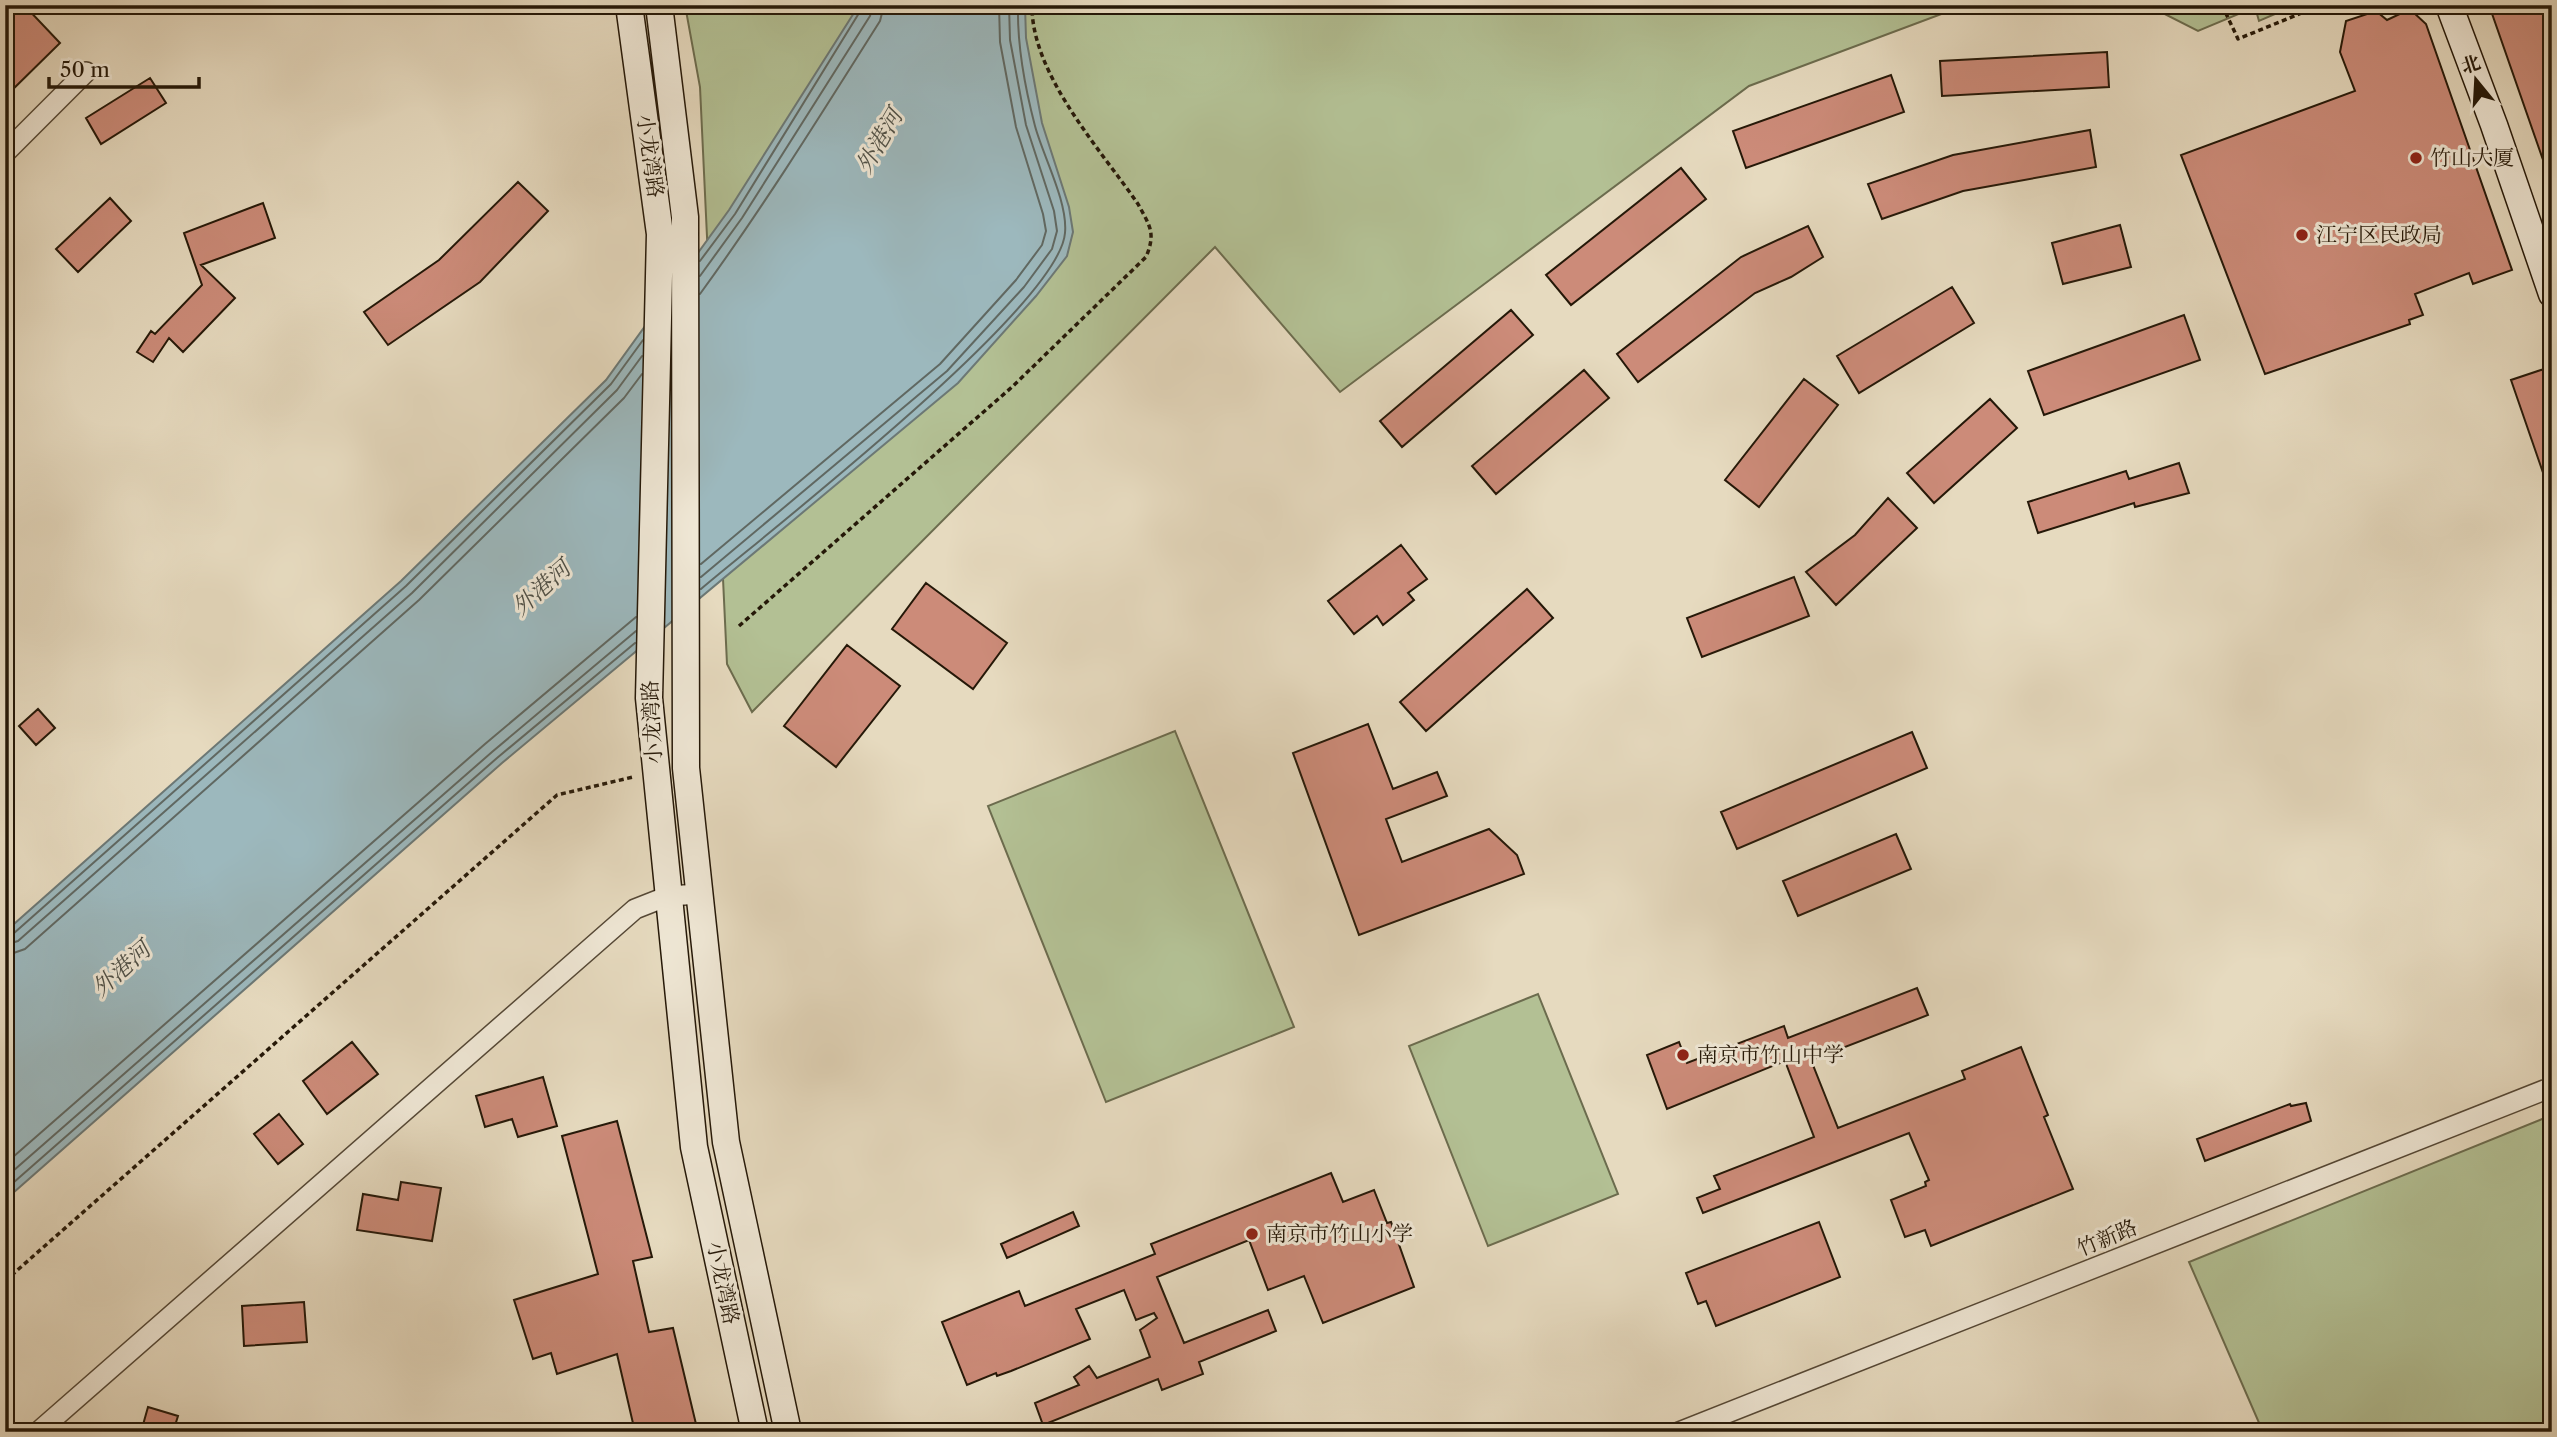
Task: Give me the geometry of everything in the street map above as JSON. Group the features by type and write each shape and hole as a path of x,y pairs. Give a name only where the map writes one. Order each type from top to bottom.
{"main road":[{"name":"小龙湾路","path":"629,5 660,234 649,698 654,772 694,1147 755,1432"},
{"name":"小龙湾路","path":"659,5 685,217 686,768 726,1143 788,1432"},
{"path":"2449,5 2494,125 2552,294"}],"street":[{"path":"5,153 86,72"},
{"path":"38,1432 635,909 668,896 700,894"},
{"name":"竹新路","path":"1679,1432 2552,1087"}],"path":[{"path":"739,626 1012,387 1146,257 1153,240 1149,225 1139,204 1055,82 1040,50 1032,5"},
{"path":"2222,5 2238,39 2321,5"},
{"path":"5,1281 557,795 654,772"}],"green space":[{"path":"685,5 1996,5 1944,13 1749,86 1340,392 1215,247 752,712 727,664 700,87"},
{"path":"2147,5 2296,5 2259,21 2255,7 2198,31"},
{"path":"1175,731 1294,1027 1106,1102 988,806"},
{"path":"1538,994 1618,1194 1488,1246 1409,1046"},
{"path":"2552,1115 2552,1432 2263,1432 2189,1262"}],"water":[{"name":"外港河","path":"859,5 1025,5 1026,38 1042,123 1069,207 1073,232 1067,256 1036,296 958,383 502,763 5,1200 5,932 401,581 606,380 729,210"}],"building":[{"path":"5,5 24,5 60,43 5,97"},
{"path":"2489,5 2552,5 2552,176 2549,177"},
{"path":"2376,11 2387,20 2406,11 2413,12 2426,24 2512,270 2473,284 2469,273 2415,294 2423,315 2409,320 2410,324 2265,374 2181,155 2355,91 2340,52 2346,21"},
{"path":"2107,52 2109,87 1942,96 1940,61"},
{"path":"1891,75 1904,112 1746,168 1733,131"},
{"path":"150,78 166,103 101,144 86,118"},
{"path":"2090,130 2096,167 1963,191 1882,219 1868,184 1953,155"},
{"path":"1681,168 1706,199 1571,305 1546,275"},
{"path":"518,182 548,211 480,282 388,345 364,312 439,260"},
{"path":"110,198 131,221 78,272 56,249"},
{"path":"263,203 275,238 201,265 235,298 183,352 169,338 153,362 137,352 151,331 155,334 202,285 184,233"},
{"path":"2120,225 2131,267 2063,284 2052,243"},
{"path":"1808,226 1823,257 1791,277 1755,293 1638,382 1617,354 1741,257"},
{"path":"1952,287 1974,323 1859,393 1837,356"},
{"path":"1511,310 1533,335 1402,447 1380,421"},
{"path":"2184,315 2200,360 2044,415 2028,371"},
{"path":"2544,369 2552,390 2552,489 2549,490 2511,380"},
{"path":"1584,370 1609,398 1496,494 1472,466"},
{"path":"1804,379 1838,405 1759,507 1725,480"},
{"path":"1990,399 2017,428 1934,503 1907,473"},
{"path":"2179,463 2189,493 2135,507 2134,503 2038,533 2028,502 2126,471 2129,479"},
{"path":"1888,498 1917,528 1836,605 1806,572 1855,535"},
{"path":"1401,545 1427,579 1408,593 1414,600 1383,625 1377,616 1354,634 1328,601"},
{"path":"1794,577 1809,616 1702,657 1687,618"},
{"path":"926,583 1007,643 973,689 892,629"},
{"path":"1527,589 1553,618 1426,731 1400,702"},
{"path":"847,645 900,686 836,767 784,726"},
{"path":"38,709 55,728 36,745 19,726"},
{"path":"1368,724 1393,789 1437,772 1447,796 1386,819 1402,862 1489,829 1517,855 1524,874 1359,935 1293,753"},
{"path":"1912,732 1927,768 1737,849 1721,812"},
{"path":"1896,834 1911,869 1798,916 1783,881"},
{"path":"1917,988 1928,1015 1811,1060 1838,1128 1965,1079 1962,1071 2021,1047 2048,1115 2044,1117 2073,1189 1931,1246 1925,1230 1905,1237 1891,1200 1926,1186 1925,1182 1929,1180 1909,1133 1703,1213 1697,1198 1720,1189 1714,1176 1814,1137 1785,1061 1667,1109 1647,1055 1679,1042 1687,1063 1784,1026 1788,1038"},
{"path":"352,1042 378,1074 327,1114 303,1081"},
{"path":"543,1077 557,1126 518,1137 512,1119 485,1127 476,1096"},
{"path":"2306,1103 2311,1121 2205,1161 2197,1139 2290,1104"},
{"path":"279,1114 303,1144 278,1164 254,1134"},
{"path":"617,1121 652,1257 633,1261 649,1332 673,1328 696,1424 669,1432 635,1432 617,1354 557,1374 551,1353 533,1359 514,1300 598,1274 562,1136"},
{"path":"1331,1173 1343,1202 1374,1190 1387,1223 1391,1222 1414,1287 1323,1323 1304,1276 1268,1290 1249,1240 1157,1277 1184,1343 1268,1310 1276,1331 1199,1362 1203,1374 1162,1390 1158,1379 1043,1425 1035,1403 1079,1385 1074,1377 1089,1366 1097,1378 1150,1357 1140,1330 1157,1318 1154,1313 1136,1320 1124,1290 1076,1309 1090,1339 1011,1371 997,1376 996,1373 967,1385 942,1322 1019,1291 1025,1306 1155,1254 1151,1244"},
{"path":"401,1182 441,1188 432,1241 357,1230 363,1194 398,1200"},
{"path":"1073,1212 1079,1226 1007,1258 1001,1244"},
{"path":"1819,1222 1840,1277 1716,1326 1706,1301 1698,1304 1686,1273"},
{"path":"304,1302 307,1342 244,1346 242,1306"},
{"path":"148,1407 178,1416 173,1432 141,1432"}],"place":[{"name":"竹山大厦","path":"2416,158"},
{"name":"江宁区民政局","path":"2302,235"},
{"name":"南京市竹山中学","path":"1683,1055"},
{"name":"南京市竹山小学","path":"1252,1234"}]}
